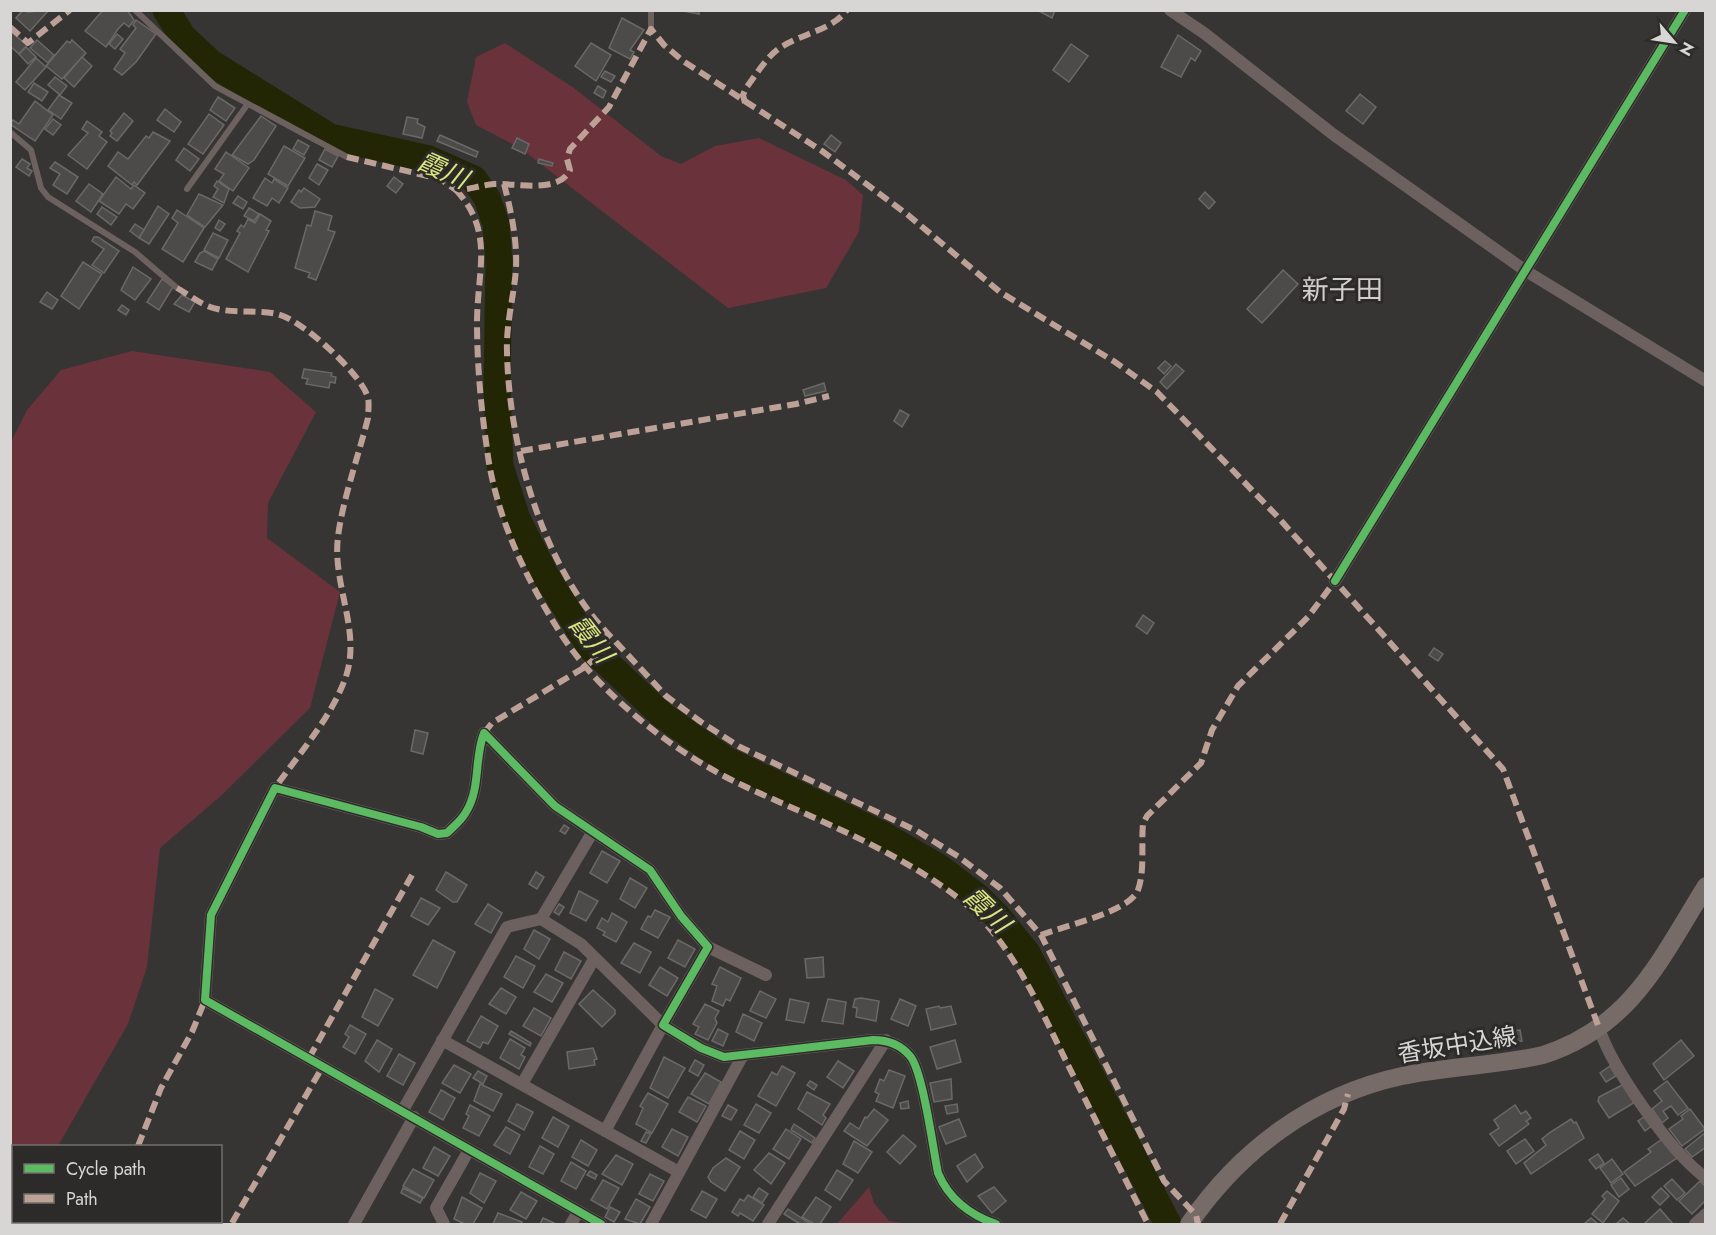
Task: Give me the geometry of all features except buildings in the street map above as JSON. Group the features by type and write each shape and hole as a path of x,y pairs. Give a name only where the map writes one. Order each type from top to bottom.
{"main road":[{"name":"香坂中込線","path":"1189,1224 1225,1177 1261,1144 1293,1120 1320,1105 1376,1083 1403,1076 1543,1055 1562,1049 1599,1028 1626,1005 1653,972 1706,886"}],"street":[{"path":"1170,10 1204,33 1334,135 1526,271 1706,381"},
{"path":"1335,582 1685,10"},
{"path":"602,1224 205,1000 211,915 275,788 421,827 438,834 447,833 466,813 472,801 480,743 484,734 545,798 592,833 650,870 681,916 708,947 766,975"},
{"path":"540,919 592,833"},
{"path":"354,1224 409,1114 442,1040 507,927 540,919 581,944 663,1025 701,1048 724,1057 886,1040 898,1044 912,1057 919,1077 938,1173 944,1187 953,1198 978,1217 996,1224"},
{"path":"605,1131 708,947"},
{"path":"522,1084 594,959"},
{"path":"1599,1028 1605,1044 1661,1130 1692,1168 1706,1178"},
{"path":"442,1040 679,1172"},
{"path":"768,1224 886,1040"},
{"path":"651,1224 743,1055"},
{"path":"444,1224 436,1208 469,1150"},
{"path":"571,1224 578,1212"},
{"path":"1695,1224 1706,1214"}],"lane":[{"path":"135,10 215,86 347,157"},
{"path":"651,10 651,29"},
{"path":"187,189 247,105"},
{"path":"10,132 31,150 41,188 48,197 135,252 177,288"}],"shaded area":[{"path":"505,43 574,88 661,156 681,164 715,146 759,138 846,180 863,195 859,232 826,288 728,308 520,148 476,125 467,102 476,57"},
{"path":"132,351 270,372 316,412 268,503 267,538 340,592 310,708 222,795 160,848 147,967 128,1024 59,1145 12,1145 12,1223 20,1223 11,1224 11,442 27,410 61,370"},
{"path":"869,1187 874,1203 889,1221 910,1224 837,1224"}],"waterway":[{"name":"霞川","path":"166,10 183,37 211,63 330,137 429,159 474,179 487,198 496,224 499,262 497,389 500,466 517,519 546,576 591,648 662,715 726,760 883,835 940,868 978,897 998,917 1027,953 1168,1224"}],"marked path":[{"path":"10,27 28,43 70,10"},
{"path":"745,103 743,95 746,88 772,54 791,42 834,22 847,10"},
{"path":"347,157 440,179 456,190 494,184 536,186 556,182 570,170 567,159 570,149 609,107 651,29 664,45 683,61 822,151 908,215 1000,292 1115,362 1157,392 1276,515 1503,769 1599,1028"},
{"path":"504,184 512,219 516,256 507,343 509,389 523,468 550,545 568,580 590,613 615,641"},
{"path":"456,190 476,221 480,237 478,354 483,418 491,474 505,522 524,569 561,634 597,680 642,722 667,741 744,786 854,836 907,864 957,897 976,914 1009,954 1036,999 1148,1224"},
{"path":"177,288 213,308 277,314 287,318 328,348 353,373 368,398 368,418 347,493 338,537 337,554 350,640 347,673 334,704 316,733 275,788"},
{"path":"521,451 796,404 829,396"},
{"path":"1041,935 1110,912 1132,898 1140,883 1143,824 1147,816 1201,763 1212,730 1238,686 1308,617 1335,581"},
{"path":"484,733 492,723 585,667 615,641 666,696 740,747 917,831 959,857 1000,888 1041,935 1164,1181 1196,1215 1198,1224"},
{"path":"309,1058 412,875"},
{"path":"138,1145 161,1088 192,1032 205,1000"},
{"path":"232,1223 323,1066"},
{"path":"1280,1224 1344,1109 1348,1094"}],"cycle path":[{"path":"1335,581 1685,10"},
{"path":"601,1224 205,1000 211,915 275,788 421,827 438,834 447,833 462,818 471,803 484,733 555,806 650,870 681,916 708,947 663,1025 701,1048 724,1057 873,1040 898,1046 910,1056 915,1064 927,1111 938,1173 948,1191 961,1205 996,1224"}],"district":[{"name":"新子田","path":"1342,290"}]}
